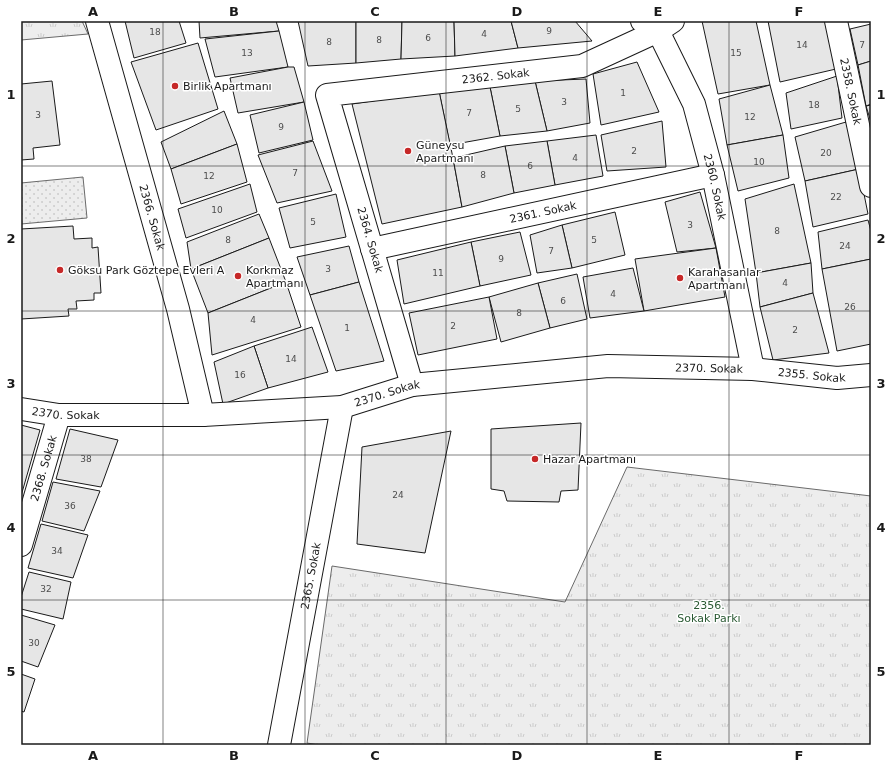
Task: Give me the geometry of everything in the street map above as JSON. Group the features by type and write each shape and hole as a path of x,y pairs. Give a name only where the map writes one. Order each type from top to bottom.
{"street":[{"name":"2366. Sokak","path":"97,21 178,309 203,415"},
{"name":"2358. Sokak","path":"836,21 871,186"},
{"name":"2362. Sokak","path":"327,95 582,66 657,24"},
{"name":"2360. Sokak","path":"657,24 694,104 713,175 753,369"},
{"name":"2364. Sokak","path":"327,95 412,385"},
{"name":"2361. Sokak","path":"372,249 713,175"},
{"name":"2370. Sokak","path":"21,409 59,415 203,415 342,407 412,385 608,366 753,369"},
{"name":"2355. Sokak","path":"753,369 837,378 871,375"},
{"name":"2365. Sokak","path":"279,745 342,407"},
{"name":"2368. Sokak","path":"21,545 59,415"}],"green space":[{"path":"21,21 82,21 88,34 21,40"},
{"path":"83,177 87,218 21,224 21,183"},
{"name":"2356. Sokak Parkı","path":"627,467 871,496 871,745 319,745 307,743 332,566 565,602"}],"building":[{"path":"125,21 179,21 186,43 134,58"},
{"path":"199,21 276,21 279,31 200,38"},
{"path":"298,21 356,21 356,63 308,66"},
{"path":"356,21 402,21 401,59 356,63"},
{"path":"402,21 454,21 455,56 401,59"},
{"path":"454,21 511,21 518,48 455,56"},
{"path":"511,21 575,21 592,41 518,48"},
{"path":"702,21 756,21 770,85 718,94"},
{"path":"768,21 827,21 836,69 780,82"},
{"path":"871,24 871,61 858,65 850,29"},
{"path":"279,31 288,67 215,77 205,39"},
{"name":"Birlik Apartmanı","path":"198,43 218,109 156,130 131,62"},
{"path":"871,61 871,104 866,106 858,65"},
{"path":"637,62 659,112 601,125 593,74"},
{"path":"294,67 304,102 238,113 230,78"},
{"path":"837,76 842,118 791,129 786,93"},
{"path":"586,79 590,123 547,131 535,81"},
{"path":"52,81 60,145 33,148 34,159 21,160 21,84"},
{"path":"535,81 547,131 500,136 490,87"},
{"path":"770,85 783,135 727,145 719,99"},
{"path":"490,87 500,136 450,145 439,91"},
{"name":"Güneysu Apartmanı","path":"439,91 462,207 382,224 352,104"},
{"path":"304,102 313,140 259,153 250,115"},
{"path":"871,105 871,122 866,106"},
{"path":"224,111 237,144 171,169 161,142"},
{"path":"662,121 666,167 607,171 601,135"},
{"path":"846,122 859,169 805,181 795,137"},
{"path":"596,135 603,176 555,185 547,141"},
{"path":"783,135 789,178 738,191 727,145"},
{"path":"313,141 332,191 277,203 258,155"},
{"path":"547,141 555,185 514,193 505,146"},
{"path":"237,144 247,182 181,204 171,169"},
{"path":"505,146 514,193 462,207 453,158"},
{"path":"859,169 868,214 813,227 805,181"},
{"path":"250,184 257,212 186,238 178,209"},
{"path":"794,184 811,263 756,273 745,199"},
{"path":"700,192 716,248 677,252 665,202"},
{"path":"336,194 346,237 290,248 279,208"},
{"path":"615,212 625,255 572,268 562,225"},
{"path":"259,214 269,238 191,269 187,242"},
{"path":"868,220 871,231 871,259 822,269 818,232"},
{"path":"562,225 572,268 537,273 530,235"},
{"name":"Göksu Park Göztepe Evleri A","path":"73,226 74,239 92,238 92,248 98,247 101,293 94,293 94,300 76,301 77,309 68,309 69,316 21,319 21,229"},
{"path":"520,232 531,275 480,286 471,242"},
{"name":"Korkmaz Apartmanı","path":"269,238 286,282 208,313 191,269"},
{"path":"471,242 480,286 404,304 397,260"},
{"path":"349,246 359,282 310,295 297,257"},
{"name":"Karahasanlar Apartmanı","path":"716,248 725,297 644,311 635,259"},
{"path":"871,259 871,344 837,351 822,269"},
{"path":"811,263 813,293 760,307 756,273"},
{"path":"633,268 644,311 590,318 583,277"},
{"path":"577,274 587,319 550,328 538,283"},
{"path":"286,282 301,327 212,355 208,313"},
{"path":"359,282 384,361 336,371 310,295"},
{"path":"538,283 550,328 501,342 489,297"},
{"path":"813,293 829,353 773,360 760,307"},
{"path":"489,297 497,339 418,355 409,313"},
{"path":"312,327 328,372 268,388 254,346"},
{"path":"254,346 268,388 223,404 214,362"},
{"name":"Hazar Apartmanı","path":"581,423 578,490 561,491 559,502 507,501 504,491 491,489 491,429"},
{"path":"21,425 40,430 21,496"},
{"path":"70,429 118,440 101,487 56,479"},
{"path":"451,431 425,553 357,544 362,447"},
{"path":"53,482 100,491 84,531 42,521"},
{"path":"41,524 88,535 73,578 28,568"},
{"path":"29,572 71,582 63,619 21,609 21,597"},
{"path":"21,615 55,625 38,667 21,661"},
{"path":"21,674 35,679 24,712 21,711"}],"place":[{"name":"Birlik Apartmanı","path":"175,86"},
{"name":"Güneysu Apartmanı","path":"408,151"},
{"name":"Göksu Park Göztepe Evleri A","path":"60,270"},
{"name":"Korkmaz Apartmanı","path":"238,276"},
{"name":"Karahasanlar Apartmanı","path":"680,278"},
{"name":"Hazar Apartmanı","path":"535,459"}]}
